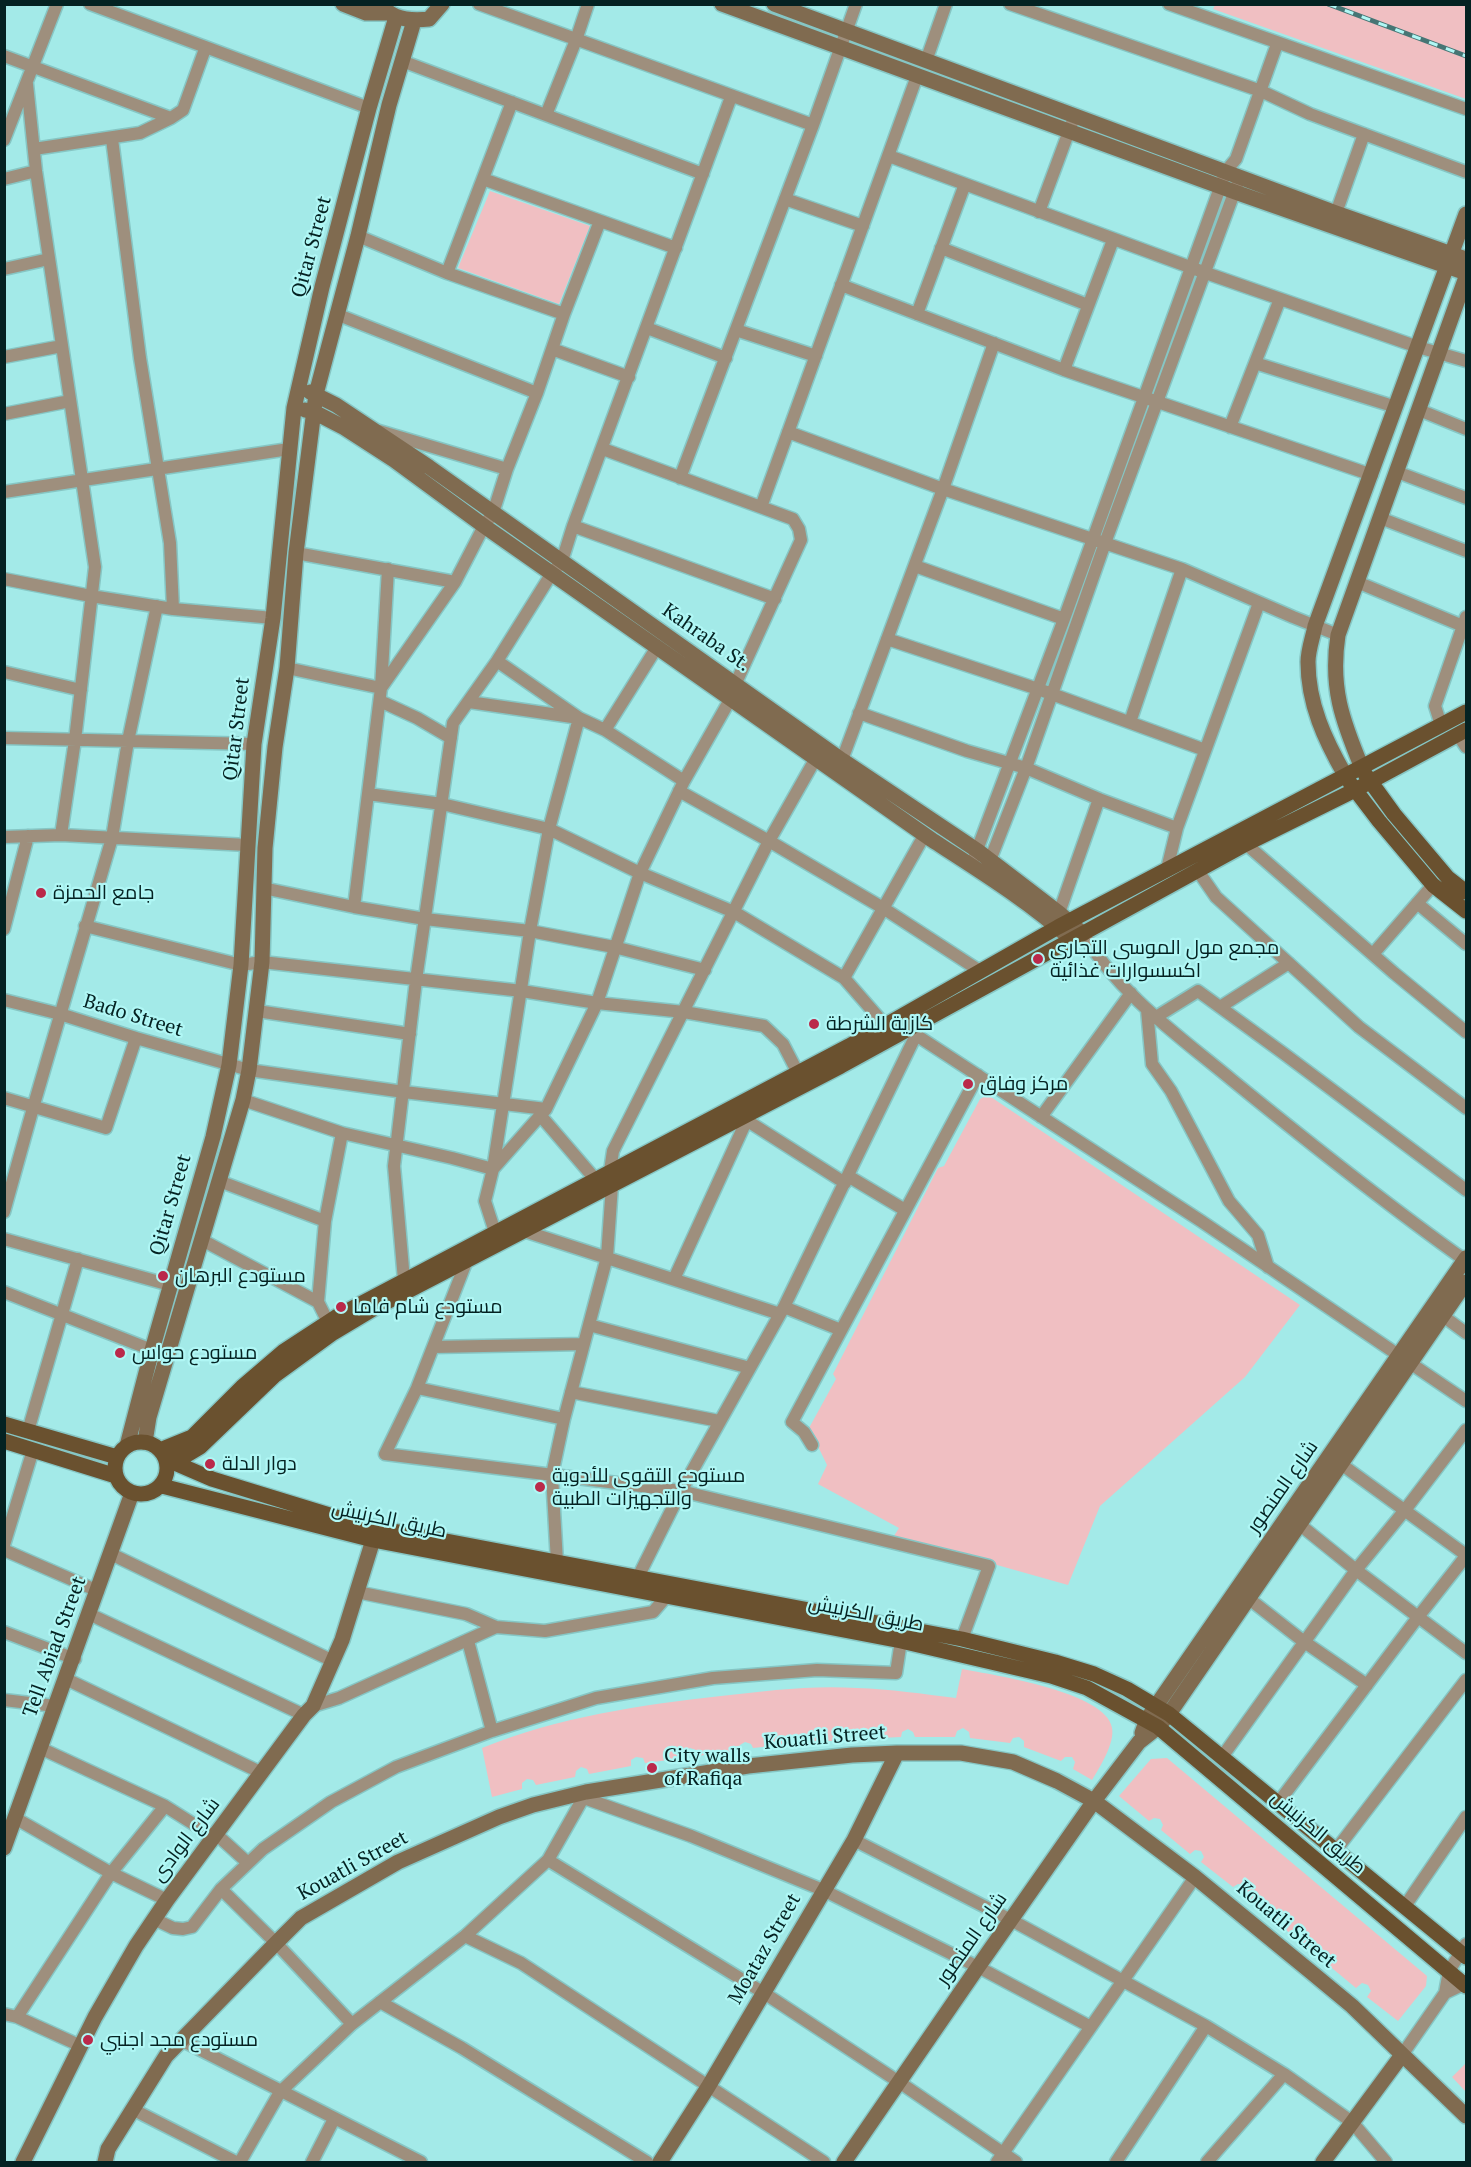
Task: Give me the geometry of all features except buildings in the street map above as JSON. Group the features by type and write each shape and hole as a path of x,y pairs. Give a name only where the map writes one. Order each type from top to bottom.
{"main road":[{"path":"343,4 366,13 388,11 414,21 429,19 442,4"},
{"path":"722,4 1069,132 1336,213 1455,260 1467,273"},
{"path":"774,4 1075,116 1230,182 1455,260"},
{"name":"Qitar Street","path":"122,1452 213,1137 229,1065 241,965 254,744 273,618 294,408 322,287 369,108 388,11"},
{"name":"Qitar Street","path":"145,1442 149,1417 243,1101 249,1070 262,962 263,888 275,747 286,668 296,553 316,394 358,236 389,105 414,21"},
{"path":"1467,214 1455,260 1418,347 1315,626 1308,660 1311,698 1326,742 1355,790 1434,885 1467,911"},
{"path":"342,216 361,220"},
{"path":"1467,278 1338,635 1334,662 1337,695 1348,735 1370,782 1448,878 1467,892"},
{"path":"322,287 343,290"},
{"name":"Kahraba St.","path":"298,389 316,394 373,429 493,513 657,646 733,691 816,758 838,765 924,834 981,863"},
{"name":"Kahraba St.","path":"294,408 314,412 344,427 394,460 484,526 557,567 981,863 1062,921 1078,938"},
{"path":"914,1024 980,971 1062,921 1167,869 1467,712"},
{"path":"4,1424 122,1452 145,1442 164,1455 185,1456 200,1447 274,1376 333,1333 373,1309 524,1231 611,1178 798,1073 889,1032 914,1024 1078,938 1246,844 1464,737"},
{"path":"164,1455 192,1437 242,1387 284,1351 328,1322 595,1179 611,1178 748,1117 889,1032"},
{"path":"191,1210 209,1215"},
{"name":"شارع المنصور","path":"844,2163 1094,1802 1248,1598 1341,1464 1466,1260"},
{"name":"شارع المنصور","path":"1163,1710 1405,1360 1443,1316 1467,1282"},
{"path":"4,1441 116,1476"},
{"path":"122,1452 115,1470 116,1476 123,1488 132,1493 148,1494 162,1486 168,1472 164,1455"},
{"name":"طريق الكرنيش","path":"164,1455 212,1479 362,1525 557,1562 635,1584 666,1597 901,1641 1051,1676 1087,1688 1153,1723 1466,1984"},
{"name":"طريق الكرنيش","path":"162,1486 373,1540 962,1639 1094,1674 1163,1710 1405,1906 1465,1951"},
{"name":"Tell Abiad Street","path":"4,1848 55,1706 75,1659 132,1493"},
{"name":"شارع الوادى","path":"22,2163 107,1997 154,1919 309,1710 342,1640 373,1540"},
{"name":"Kouatli Street","path":"105,2163 108,2149 166,2056 181,2040 301,1918 398,1862 498,1817 534,1805 726,1769 852,1755 897,1753 961,1753 1013,1762 1057,1781 1094,1802 1195,1877 1352,2006 1467,2116"},
{"name":"Moataz Street","path":"660,2163 708,2087 854,1840 897,1753"},
{"path":"1323,2163 1402,2055"}],"street":[{"path":"4,140 57,4"},
{"path":"90,4 205,49 369,108"},
{"path":"479,4 813,125"},
{"path":"546,115 588,4"},
{"path":"680,478 813,125 856,4"},
{"path":"926,61 946,4"},
{"path":"1010,4 1261,91 1310,114 1467,172"},
{"path":"1169,4 1276,44 1467,109"},
{"path":"981,863 1026,768 1105,543 1206,273 1236,159 1276,44"},
{"path":"34,149 140,133 171,118 183,110 205,49"},
{"path":"4,56 171,118"},
{"path":"402,61 703,174"},
{"path":"761,507 917,76"},
{"path":"27,84 36,171 95,567 75,740 61,835"},
{"path":"404,1281 394,1166 416,980 453,723 497,661 557,567 603,449 731,97"},
{"path":"447,273 512,102"},
{"path":"1039,212 1075,116"},
{"path":"1336,213 1364,134"},
{"path":"112,139 140,358 170,543 173,609"},
{"path":"889,156 1206,273 1418,347 1467,361"},
{"path":"4,179 36,171"},
{"path":"483,179 676,248"},
{"path":"981,863 1010,763 1064,619 1091,539 1191,267 1230,182"},
{"path":"917,314 965,184"},
{"path":"785,198 863,226"},
{"path":"380,694 456,582 493,513 507,469 600,221"},
{"path":"358,236 447,273 564,314"},
{"path":"1064,370 1113,240"},
{"path":"941,248 1088,305"},
{"path":"4,269 49,259"},
{"path":"841,285 1064,370 1372,475"},
{"path":"1230,428 1280,299"},
{"path":"336,314 537,393"},
{"path":"647,328 726,358"},
{"path":"736,330 816,356"},
{"path":"838,765 915,566 994,344"},
{"path":"4,357 62,346"},
{"path":"552,349 629,377"},
{"path":"1255,363 1396,407"},
{"path":"4,414 70,401"},
{"path":"1419,410 1467,429"},
{"path":"373,429 507,469"},
{"path":"788,432 943,489 1182,568 1338,635"},
{"path":"4,492 289,449"},
{"path":"493,1169 543,1112 597,1003 640,873 681,786 733,691 801,540 800,529 793,519 603,449"},
{"path":"1397,472 1467,498"},
{"path":"1380,518 1467,551"},
{"path":"573,526 775,599"},
{"path":"296,553 456,582"},
{"path":"915,566 1064,619"},
{"path":"1130,722 1182,568"},
{"path":"354,907 380,694 388,569"},
{"path":"4,579 173,609 273,618"},
{"path":"1357,582 1465,621 1435,706 1442,725"},
{"path":"1167,869 1177,828 1259,603"},
{"path":"6,1204 112,838 128,741 157,606"},
{"path":"887,639 1038,689 1205,750"},
{"path":"605,730 657,646"},
{"path":"497,661 579,718 605,730 681,786 883,908 980,971"},
{"path":"286,668 380,694 451,738"},
{"path":"4,672 81,690"},
{"path":"469,702 579,718"},
{"path":"859,713 967,752 1026,768 1099,799 1177,828"},
{"path":"495,1232 485,1201 493,1169 530,931 549,829 579,718"},
{"path":"4,738 254,744"},
{"path":"557,1562 552,1475 564,1419 607,1257 613,1151 769,841 816,758"},
{"path":"368,794 442,804 549,829 640,873 734,912 844,978 889,1032"},
{"path":"1062,921 1099,799"},
{"path":"844,978 924,834"},
{"path":"4,837 61,835 247,845"},
{"path":"4,929 28,836"},
{"path":"1246,844 1467,1032"},
{"path":"1198,871 1216,897 1359,1027 1467,1108"},
{"path":"1373,954 1434,885"},
{"path":"263,888 425,919 530,931 614,947 705,970"},
{"path":"1417,903 1467,944"},
{"path":"85,926 241,965 262,962 522,991 597,1003 684,1012 764,1026 783,1044 798,1073"},
{"path":"1078,938 1151,1013 1313,1146 1466,1260"},
{"path":"1220,1007 1290,963"},
{"path":"1151,1013 1198,992 1467,1190"},
{"path":"1041,1117 1131,993"},
{"name":"Bado Street","path":"4,1000 60,1014 249,1070 504,1104 543,1112"},
{"path":"257,1011 410,1035"},
{"path":"1151,1013 1152,1064 1171,1090 1229,1201 1258,1235 1268,1267"},
{"path":"635,1584 681,1491 782,1310 847,1179 914,1024 978,1075 1467,1401"},
{"path":"4,1098 106,1128 136,1038"},
{"path":"812,1445 804,1432 792,1422 978,1075"},
{"path":"243,1101 342,1133 493,1169"},
{"path":"543,1112 595,1179"},
{"path":"674,1279 748,1117 847,1179 905,1210"},
{"path":"328,1322 318,1302 325,1221 342,1133"},
{"path":"219,1180 325,1221"},
{"path":"524,1231 841,1330"},
{"path":"4,1239 170,1285"},
{"path":"202,1240 318,1302"},
{"path":"28,1431 78,1259"},
{"path":"467,1260 417,1388 385,1454 681,1491 988,1566 962,1639"},
{"path":"4,1292 152,1350"},
{"path":"1443,1316 1467,1333"},
{"path":"589,1325 750,1368"},
{"path":"433,1347 584,1344"},
{"path":"417,1388 564,1419"},
{"path":"571,1392 719,1421"},
{"path":"1222,1757 1356,1570 1467,1430"},
{"path":"4,1545 33,1450"},
{"path":"1278,1803 1418,1617 1467,1556 1341,1464"},
{"path":"1299,1524 1467,1653"},
{"path":"4,1550 98,1591"},
{"path":"111,1554 333,1661"},
{"path":"357,1592 466,1614 496,1627 545,1631 653,1612 666,1597"},
{"path":"1248,1598 1303,1641 1367,1685"},
{"path":"89,1614 309,1710 496,1627"},
{"path":"4,1632 75,1659"},
{"path":"468,1641 492,1731"},
{"path":"154,1919 173,1928 192,1927 221,1888 263,1849 331,1802 396,1767 492,1731 596,1698 713,1678 818,1670 896,1673 901,1641"},
{"path":"66,1679 262,1773"},
{"path":"1336,1850 1467,1680"},
{"path":"4,1700 55,1706"},
{"path":"40,1748 165,1806 215,1836 248,1863"},
{"path":"134,2110 238,2163 280,2092 352,2024 465,1935 548,1860 585,1795 823,1890 978,1967 1091,2027"},
{"path":"81,2046 11,2015 111,1873 165,1806"},
{"path":"1405,1906 1467,1817"},
{"path":"15,1818 111,1873 167,1900"},
{"path":"854,1840 1011,1920 1206,2026 1284,2074 1352,2122 1386,2163"},
{"path":"548,1860 764,1993 899,2082 1000,2158 1016,2163"},
{"path":"1000,2158 1195,1877"},
{"path":"221,1888 352,2024"},
{"path":"465,1935 521,1963 824,2163"},
{"path":"1402,2055 1444,1994 1449,1971 1465,1951"},
{"path":"1444,1994 1466,1984"},
{"path":"380,2002 462,2048 647,2163"},
{"path":"1116,2163 1206,2026"},
{"path":"181,2040 421,2163"},
{"path":"1207,2163 1284,2074"},
{"path":"312,2163 334,2119"}],"shaded area":[{"path":"1215,5 1466,5 1466,99 1213,9"},
{"path":"490,191 590,226 559,304 458,268"},
{"path":"988,1095 1300,1305 1245,1377 1100,1506 1068,1585 894,1536 899,1528 818,1484 827,1465 809,1428 836,1379 833,1374 938,1168 944,1166 980,1099"},
{"path":"962,1669 1047,1687 1091,1704 1105,1715 1112,1728 1111,1741 1092,1780 1073,1769 1075,1762 1072,1757 1065,1757 1061,1761 1024,1747 1024,1741 1019,1737 1013,1738 1010,1743 970,1738 969,1732 963,1728 957,1731 955,1737 915,1737 908,1729 902,1732 901,1737 858,1739 857,1734 851,1732 845,1735 844,1740 805,1743 803,1738 798,1736 792,1739 791,1744 753,1748 751,1744 745,1742 740,1745 739,1750 698,1756 696,1750 690,1748 685,1751 684,1758 645,1763 643,1758 636,1757 631,1760 631,1766 589,1774 587,1769 581,1767 576,1771 575,1777 536,1785 533,1780 527,1779 522,1783 522,1789 492,1797 482,1748 540,1728 630,1708 789,1689 840,1687 956,1698"},
{"path":"1167,1758 1427,1976 1426,1986 1398,2021 1367,1997 1371,1991 1368,1985 1362,1983 1356,1988 1327,1964 1331,1958 1328,1952 1322,1950 1316,1955 1286,1930 1289,1925 1286,1919 1280,1917 1275,1921 1244,1896 1246,1891 1244,1885 1238,1884 1233,1887 1201,1862 1204,1857 1201,1851 1195,1850 1190,1854 1161,1830 1163,1825 1160,1819 1154,1818 1149,1821 1119,1796 1151,1759"},
{"path":"1466,2063 1466,2092 1452,2077"}],"railway":[{"path":"1328,4 1466,56"}],"place":[{"name":"جامع الحمزة","path":"41,893"},
{"name":"مجمع مول الموسى التجاري اكسسوارات غذائية","path":"1038,959"},
{"name":"كازية الشرطة","path":"814,1024"},
{"name":"مركز وفاق","path":"968,1084"},
{"name":"مستودع البرهان","path":"163,1276"},
{"name":"مستودع شام فاما","path":"341,1307"},
{"name":"مستودع حواس","path":"120,1353"},
{"name":"دوار الدلة","path":"210,1464"},
{"name":"مستودع التقوى للأدوية والتجهيزات الطبية","path":"540,1487"},
{"name":"City walls of Rafiqa","path":"652,1768"},
{"name":"مستودع مجد اجنبي","path":"88,2040"}]}
